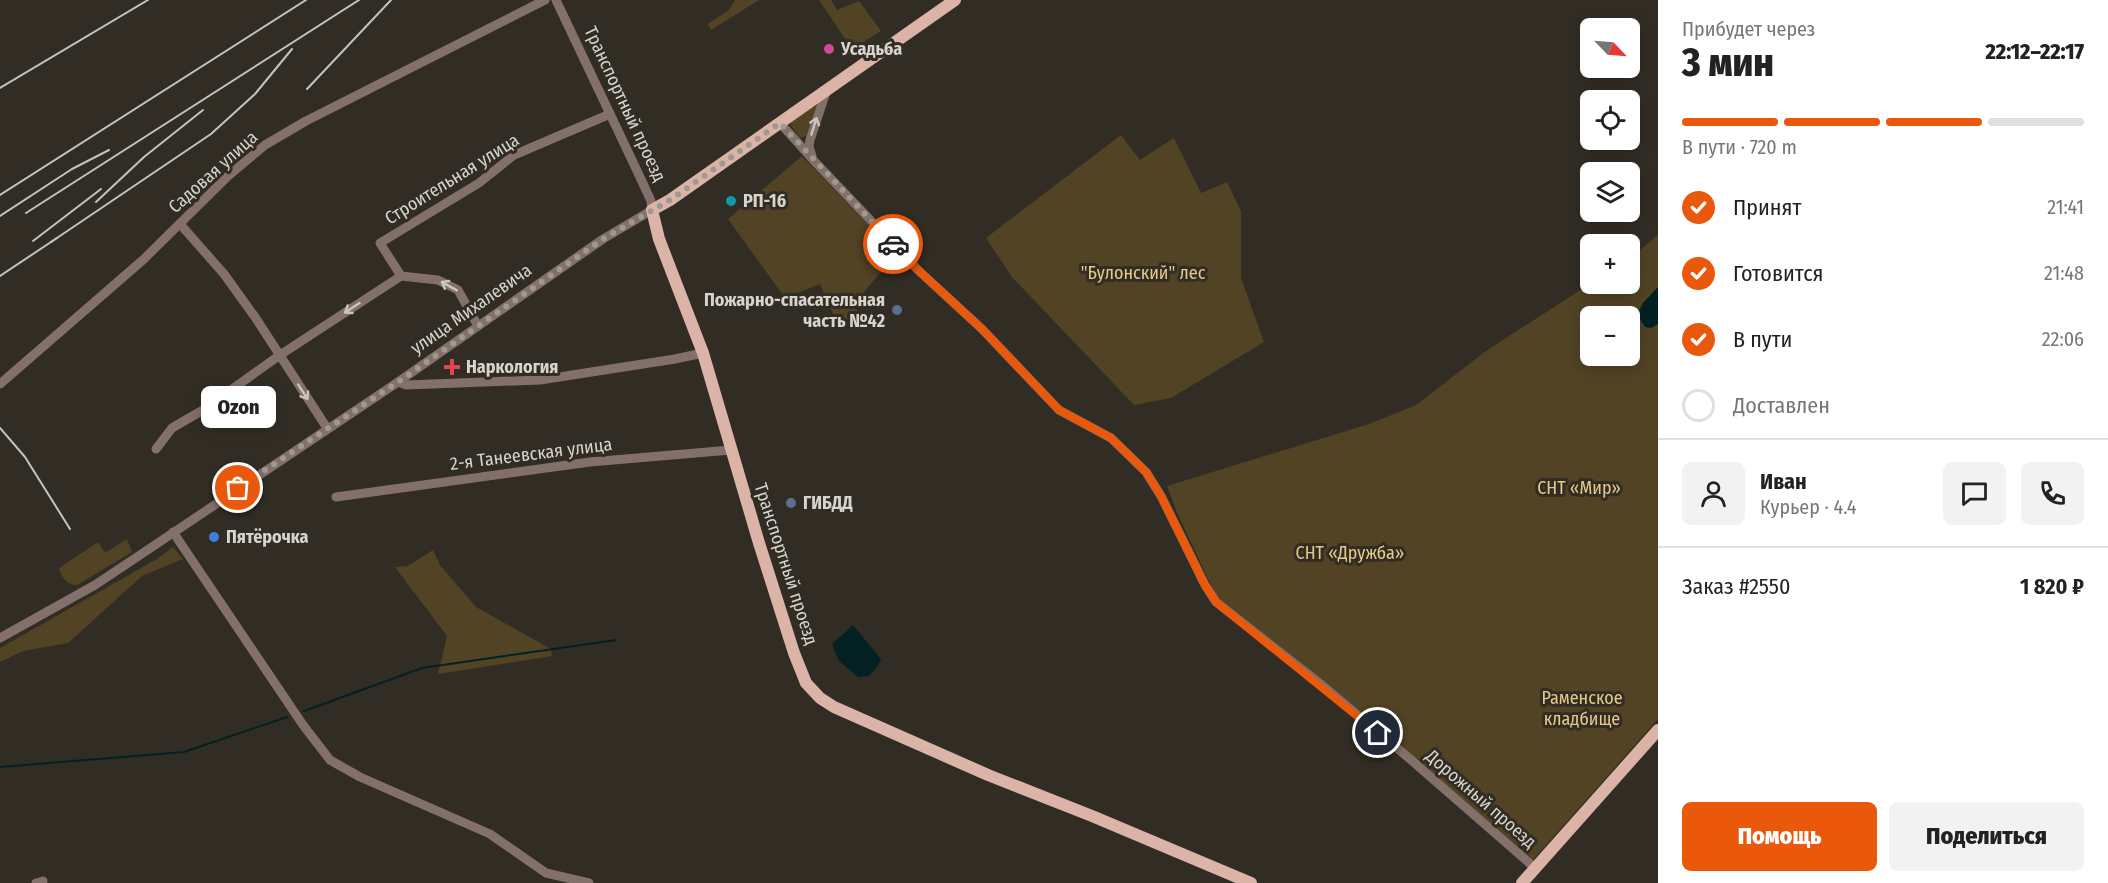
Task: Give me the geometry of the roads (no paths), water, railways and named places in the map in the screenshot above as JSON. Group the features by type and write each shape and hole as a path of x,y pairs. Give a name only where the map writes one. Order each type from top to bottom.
{"main road":[{"name":"улица Михалевича","path":"652,210 955,0"},
{"name":"Транспортный проезд","path":"652,210 659,239 703,353 759,543 794,653 806,683 820,698 834,707 988,775 1251,883"},
{"path":"1522,883 1658,730"}],"street":[{"name":"Садовая улица","path":"0,384 144,259 228,177 265,145 306,121 545,0"},
{"name":"Транспортный проезд","path":"556,0 651,201 652,210"},
{"path":"816,163 810,153 810,140 827,88"},
{"name":"Строительная улица","path":"401,276 380,243 478,183 514,155 610,114"},
{"name":"Дорожный проезд","path":"780,123 918,270 982,329 1059,410 1111,438 1146,472 1161,496 1205,585 1216,602 1318,682 1535,868"},
{"name":"улица Михалевича","path":"0,638 95,585 398,382 603,239 652,210"},
{"path":"180,224 224,274 280,354 327,429"},
{"path":"156,449 172,428 203,410 280,354 401,276 438,280 458,290 478,326"},
{"path":"398,382 406,385 540,380 703,353"},
{"name":"2-я Танеевская улица","path":"336,497 590,462 731,450"},
{"path":"173,532 303,724 330,760 360,777 490,834 546,873 589,883"}],"water":[{"path":"1658,287 1658,324 1651,328 1645,327 1640,320 1640,309"},
{"path":"853,625 881,659 869,676 858,677 839,661 832,644"}],"waterway":[{"path":"304,711 422,668 616,640"},
{"path":"0,767 184,752 287,717"}],"railway":[{"path":"0,88 148,0"},
{"path":"0,195 306,0"},
{"path":"26,213 359,0"},
{"path":"307,89 391,0"},
{"path":"51,242 211,134 255,94 292,49"},
{"path":"96,202 144,157 203,110"},
{"path":"0,216 72,169 109,150"},
{"path":"33,241 101,189"},
{"path":"0,276 57,238"},
{"path":"0,428 25,457 70,529"}],"place":[{"name":"Усадьба","path":"829,49"},
{"name":"РП-16","path":"731,201"},
{"name":"Пожарно-спасательная часть №42","path":"897,310"},
{"name":"Наркология","path":"452,367"},
{"name":"Ozon","path":"238,488"},
{"name":"ГИБДД","path":"791,503"},
{"name":"Пятёрочка","path":"214,537"}],"park label":[{"name":"\"Булонский\" лес","path":"1143,273"},
{"name":"СНТ «Мир»","path":"1579,488"},
{"name":"СНТ «Дружба»","path":"1350,553"},
{"name":"Раменское кладбище","path":"1582,708"}]}
